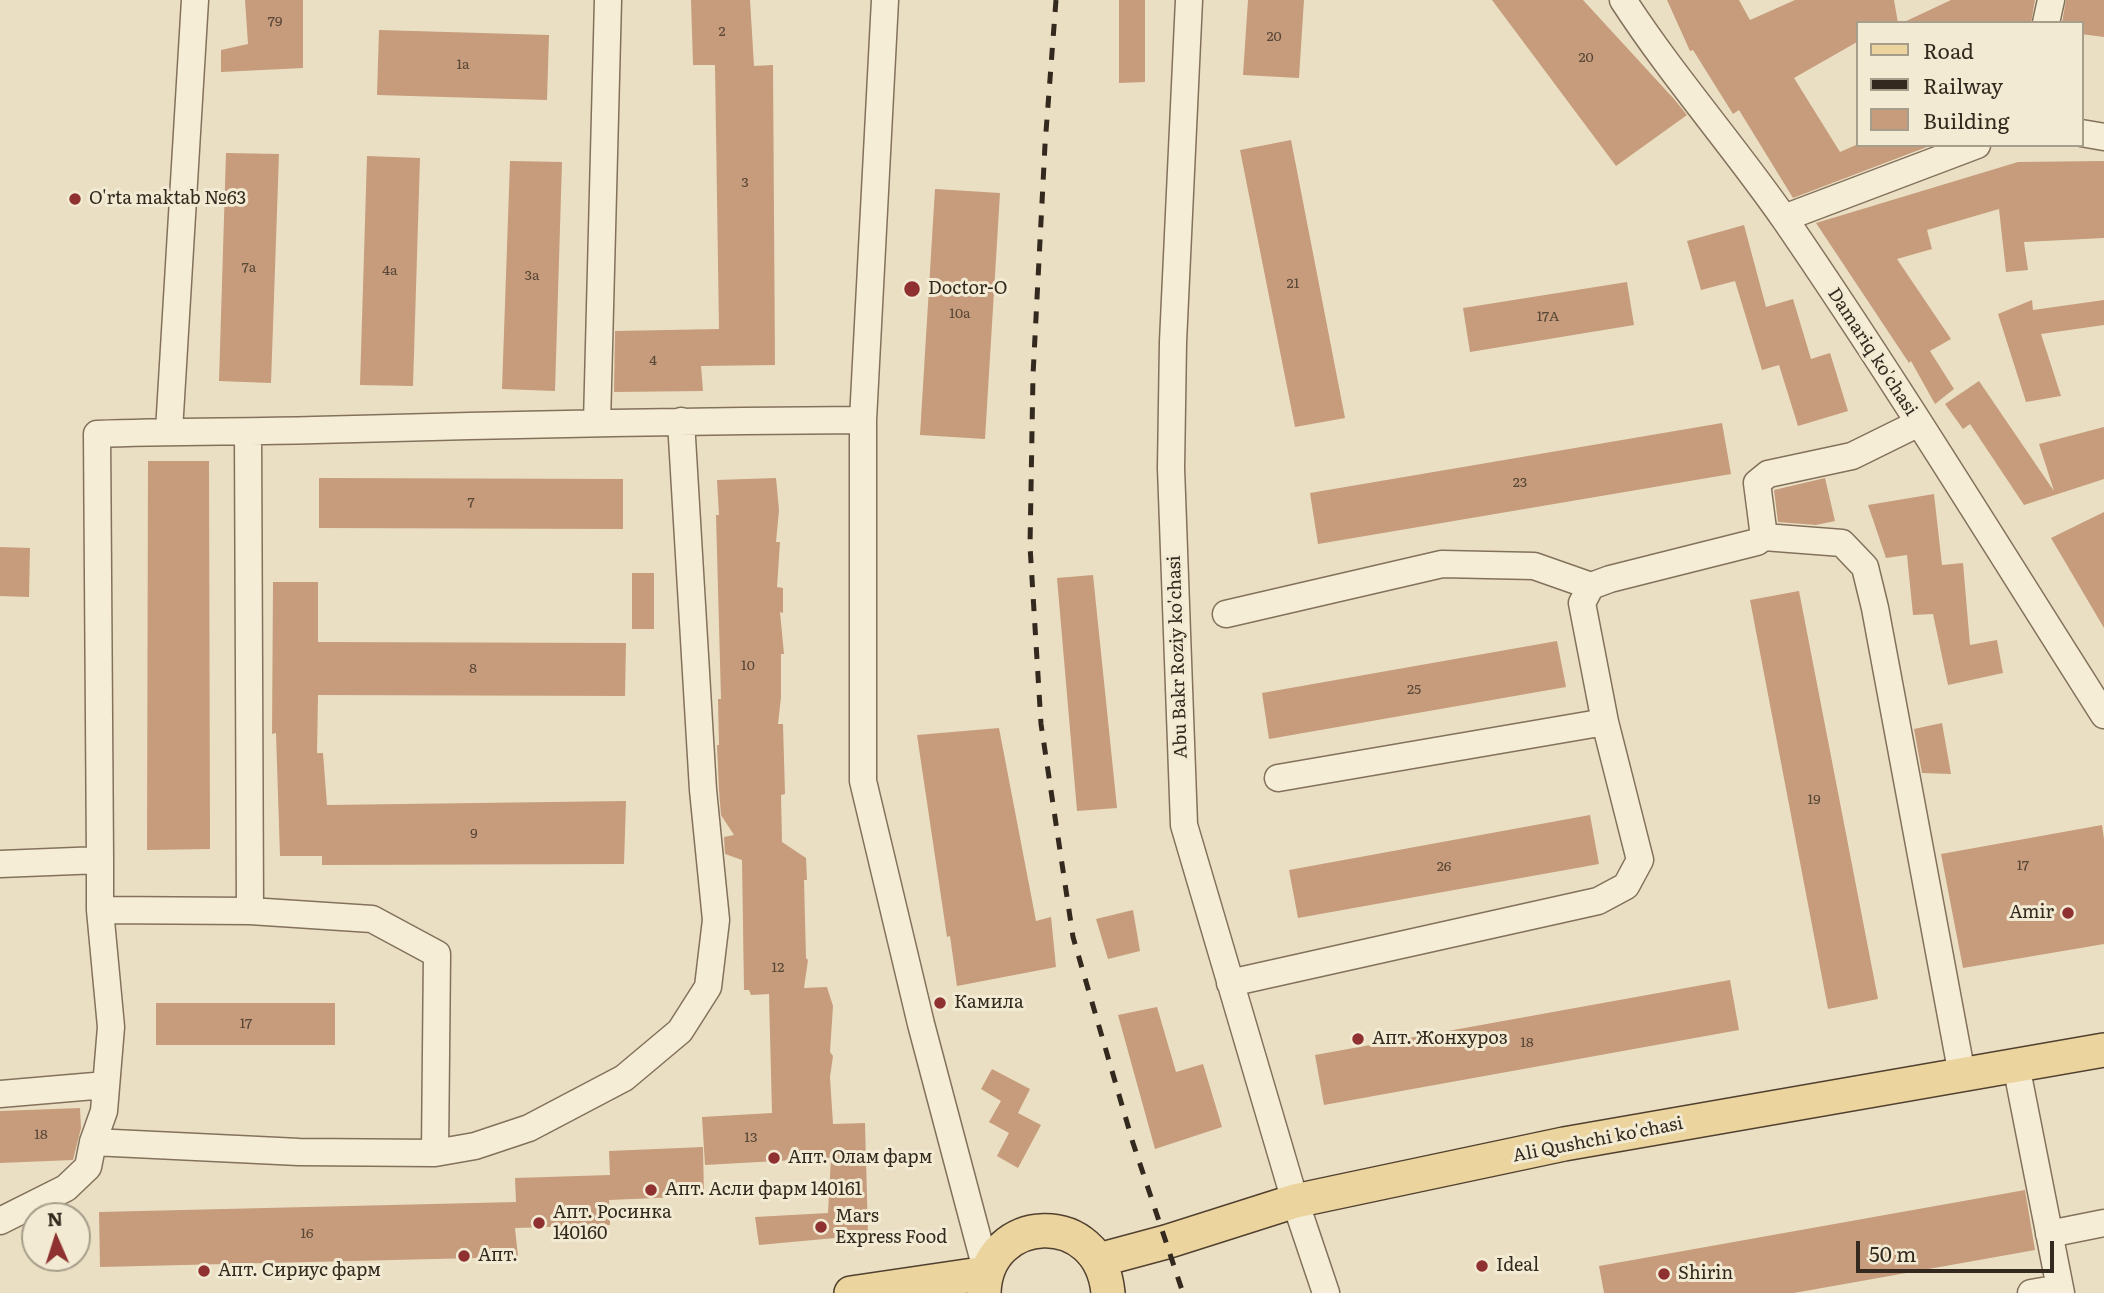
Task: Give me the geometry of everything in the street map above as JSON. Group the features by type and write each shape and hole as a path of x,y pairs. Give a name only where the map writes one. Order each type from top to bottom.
{"main road":[{"name":"Ali Qushchi ko'chasi","path":"1099,1260 1295,1201 1564,1144 2104,1049"},
{"path":"851,1293 986,1283 996,1254 1012,1240 1031,1232 1051,1230 1071,1236 1089,1247 1099,1260 1106,1277 1108,1293"}],"street":[{"path":"169,431 195,0"},
{"path":"597,423 608,0"},
{"path":"885,0 863,421 863,781 986,1283"},
{"name":"Abu Bakr Roziy ko'chasi","path":"1189,0 1173,342 1171,468 1184,825 1295,1201 1326,1293"},
{"name":"Damariq ko'chasi","path":"1623,0 1784,218 1855,323 2104,715"},
{"path":"2046,21 2051,0"},
{"path":"2083,133 2104,137"},
{"path":"1784,218 1972,147"},
{"path":"93,1142 299,1152 435,1153 475,1146 529,1128 624,1077 680,1031 709,987 716,920 703,789 681,421"},
{"path":"0,1221 66,1188 88,1167 104,1111 111,1027 100,910 97,434 681,421 863,421"},
{"path":"1764,537 1757,483 1769,474 1853,456 1919,423"},
{"path":"248,432 250,911"},
{"path":"1226,614 1442,564 1534,566 1591,586 1757,542 1764,537 1842,543 1865,568 1875,608 1962,1075"},
{"path":"1230,983 1598,901 1626,886 1640,860 1605,722 1582,603 1591,586"},
{"path":"1278,778 1605,722"},
{"path":"0,864 100,860"},
{"path":"100,910 250,911 372,919 437,954 435,1153"},
{"path":"2017,1065 2060,1291 2031,1293"},
{"path":"0,1094 106,1085"},
{"path":"2049,1234 2104,1223"}],"building":[{"path":"245,0 303,0 303,68 221,72 221,50 248,44"},
{"path":"691,0 750,0 754,66 773,65 775,365 701,366 703,391 614,392 615,331 719,329 715,65 693,65"},
{"path":"1119,0 1145,0 1145,82 1119,83"},
{"path":"1248,0 1304,0 1299,78 1243,75"},
{"path":"1492,0 1583,0 1687,115 1616,166"},
{"path":"1667,0 1739,0 1750,20 1795,0 1894,0 1898,21 1856,21 1856,43 1794,78 1840,152 1856,145 1927,147 1793,198 1739,110 1733,114 1693,50 1690,51"},
{"path":"1951,0 2035,0 2031,21 1906,21"},
{"path":"2066,0 2104,0 2104,37 2083,34 2083,21 2062,21"},
{"path":"379,30 549,35 547,100 377,95"},
{"path":"1291,140 1345,418 1295,427 1240,150"},
{"path":"226,153 279,154 271,383 219,381"},
{"path":"367,156 420,158 413,386 360,385"},
{"path":"510,161 562,162 555,391 502,389"},
{"path":"2104,161 2104,238 2024,242 2028,270 2006,272 1999,209 1927,230 1932,249 1897,259 1951,339 1930,351 1954,389 1935,404 1911,361 1909,363 1816,223 2018,162"},
{"path":"935,189 1000,193 985,439 920,435"},
{"path":"1744,225 1766,307 1793,299 1811,359 1830,353 1848,411 1798,426 1779,365 1762,370 1735,281 1701,290 1687,241"},
{"path":"1627,282 1634,325 1470,352 1463,308"},
{"path":"2032,300 2033,310 2104,300 2104,325 2041,334 2061,396 2026,402 1998,314"},
{"path":"1979,381 2054,491 2039,444 2104,427 2104,479 2024,505 1970,424 1963,429 1945,404"},
{"path":"1722,423 1731,474 1318,544 1310,493"},
{"path":"148,461 209,461 210,849 147,850"},
{"path":"319,478 623,479 623,529 319,528"},
{"path":"776,478 779,510 776,542 780,542 777,587 783,588 783,613 780,612 784,654 781,654 778,724 783,724 785,794 781,795 782,842 806,858 807,880 804,880 808,960 804,988 827,987 833,1006 830,1052 833,1056 830,1077 833,1124 865,1123 868,1235 759,1245 755,1217 828,1213 831,1158 705,1165 702,1117 772,1113 769,994 751,995 749,990 744,990 742,860 725,854 724,837 734,835 721,815 717,745 718,699 721,699 716,515 719,515 717,480"},
{"path":"1825,478 1835,521 1816,525 1778,522 1774,490"},
{"path":"1934,494 1942,565 1963,563 1970,645 1997,640 2003,673 1948,685 1933,614 1913,615 1907,555 1886,558 1868,505"},
{"path":"2104,512 2104,628 2051,538"},
{"path":"0,547 30,548 29,597 0,596"},
{"path":"632,573 654,573 654,629 632,629"},
{"path":"1093,575 1117,808 1077,811 1057,578"},
{"path":"273,582 318,582 318,642 626,643 625,696 318,695 317,753 323,753 327,805 626,801 624,864 322,865 322,856 280,856 276,733 272,734"},
{"path":"1799,591 1878,999 1828,1009 1750,600"},
{"path":"1557,641 1566,687 1269,739 1262,693"},
{"path":"1942,723 1951,774 1922,773 1914,729"},
{"path":"999,728 1036,921 1051,917 1056,967 957,986 950,936 947,937 917,735"},
{"path":"1590,815 1599,864 1298,918 1289,870"},
{"path":"2102,825 2104,944 1963,968 1941,854"},
{"path":"1133,910 1140,951 1108,959 1096,919"},
{"path":"1730,980 1739,1030 1324,1105 1315,1055"},
{"path":"156,1003 335,1003 335,1045 156,1045"},
{"path":"1157,1007 1176,1072 1203,1064 1222,1127 1155,1149 1118,1015"},
{"path":"992,1069 1030,1089 1018,1113 1041,1125 1018,1168 997,1156 1009,1133 989,1122 1001,1101 981,1089"},
{"path":"80,1108 81,1128 73,1160 0,1163 0,1111"},
{"path":"703,1147 704,1196 609,1200 610,1225 515,1228 518,1257 100,1267 99,1212 516,1202 515,1178 610,1175 609,1151"},
{"path":"2025,1190 2035,1250 1794,1293 1604,1293 1599,1266"}],"railway":[{"path":"1056,0 1045,145 1033,375 1030,546 1041,724 1073,937 1133,1143 1183,1293"}],"place":[{"name":"O'rta maktab №63","path":"75,199"},
{"name":"Doctor-O","path":"912,289"},
{"name":"Amir","path":"2068,913"},
{"name":"Камила","path":"940,1003"},
{"name":"Апт. Жонхуроз","path":"1358,1039"},
{"name":"Апт. Олам фарм","path":"774,1158"},
{"name":"Апт. Асли фарм 140161","path":"651,1190"},
{"name":"Апт. Росинка 140160","path":"539,1223"},
{"name":"Mars Express Food","path":"821,1227"},
{"name":"Апт.","path":"464,1256"},
{"name":"Ideal","path":"1482,1266"},
{"name":"Апт. Сириус фарм","path":"204,1271"},
{"name":"Shirin","path":"1664,1274"}]}
